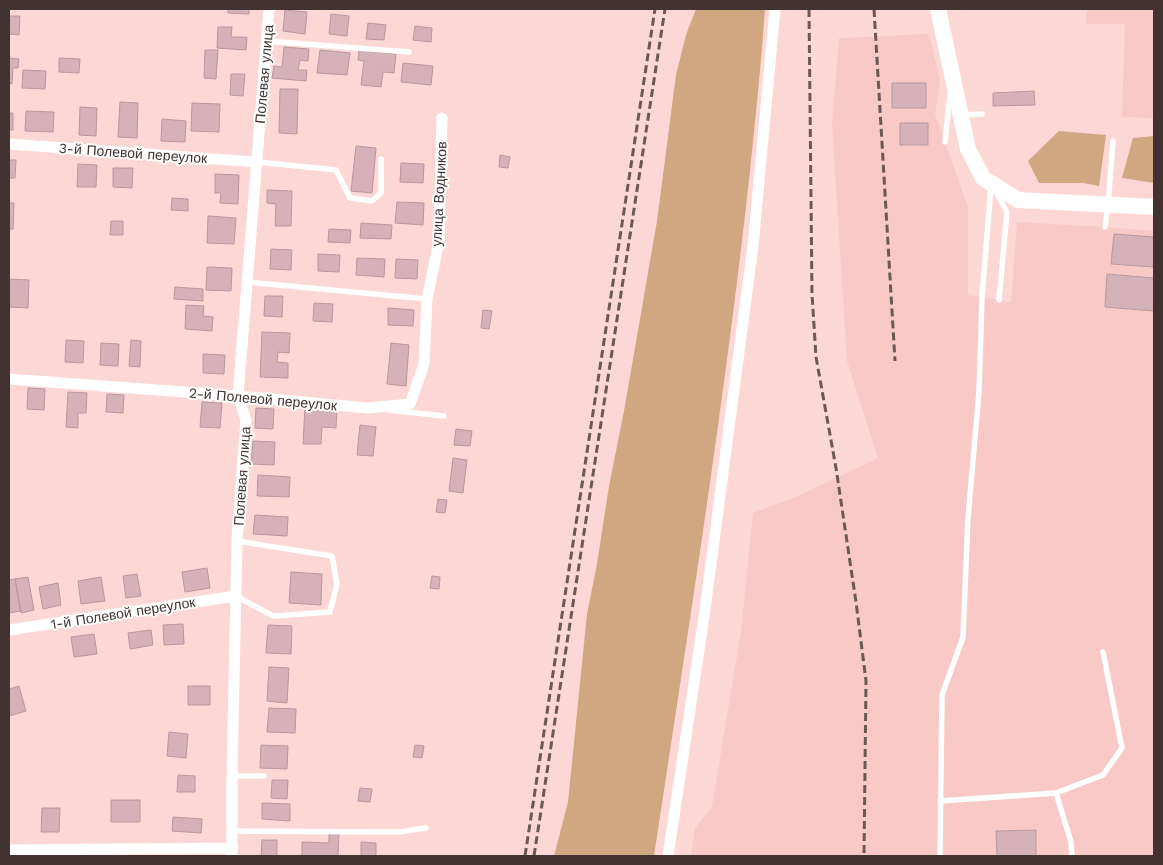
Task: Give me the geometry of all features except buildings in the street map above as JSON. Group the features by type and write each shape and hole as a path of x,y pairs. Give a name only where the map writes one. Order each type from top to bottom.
{"street":[{"name":"Полевая улица","path":"232,852 237,541 246,420 238,396 269,9"},
{"path":"668,856 706,607 753,246 775,9"},
{"path":"938,9 968,148 983,178 1018,200 1154,208"},
{"name":"улица Водников","path":"427,299 438,241 442,118"},
{"name":"3-й Полевой переулок","path":"9,144 257,162"},
{"name":"2-й Полевой переулок","path":"9,379 368,408 410,404 424,364 427,299"},
{"name":"1-й Полевой переулок","path":"9,630 236,596"},
{"path":"9,850 232,852"}],"lane":[{"path":"266,41 409,52"},
{"path":"945,142 953,76"},
{"path":"961,115 982,114"},
{"path":"1105,227 1113,141"},
{"path":"257,162 336,170 350,198 372,201 381,193 381,158"},
{"path":"992,184 1007,212 999,300"},
{"path":"940,856 942,694 963,637 968,518 979,392 982,297 992,184"},
{"path":"247,282 427,299"},
{"path":"368,408 444,416"},
{"path":"236,596 274,616 330,612 337,584 332,556 237,541"},
{"path":"940,801 1056,793 1103,775 1122,748 1103,652"},
{"path":"232,776 264,776"},
{"path":"1056,793 1071,842 1072,856"},
{"path":"232,831 399,832 426,828"}],"shaded area":[{"path":"696,9 765,9 749,180 728,349 705,518 654,856 554,856 568,802 587,614 657,221 676,75 686,35"},
{"path":"1087,9 1154,9 1154,118 1122,117 1125,24 1086,24"},
{"path":"929,34 940,80 935,114 968,207 968,295 1011,302 1017,222 1154,231 1154,856 691,856 695,828 712,807 741,632 753,513 798,496 878,458 847,361 832,123 839,38"},
{"path":"1059,131 1106,135 1099,186 1083,183 1039,183 1028,161"},
{"path":"1154,136 1154,183 1122,178 1133,138"}],"railway":[{"path":"525,856 655,9"},
{"path":"534,856 665,9"},
{"path":"809,9 812,294 816,357 836,468 866,681 864,856"},
{"path":"874,9 895,361"}]}
